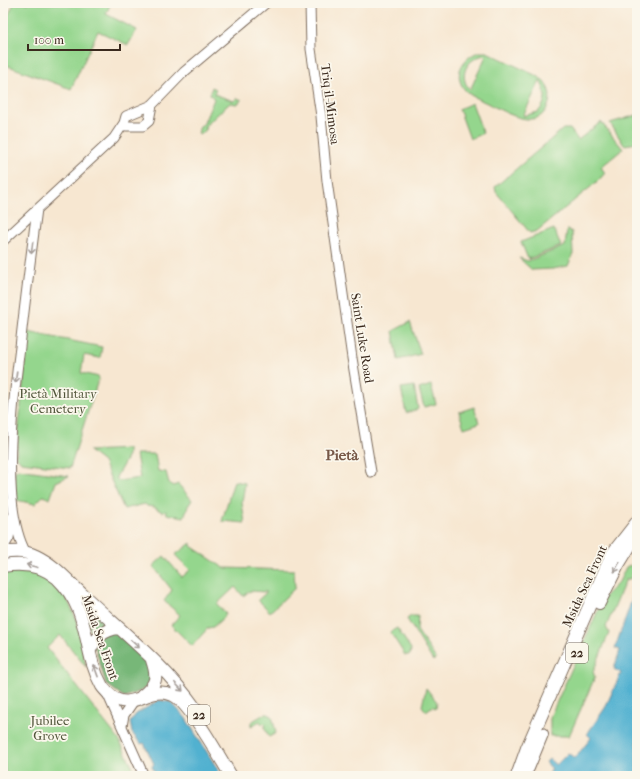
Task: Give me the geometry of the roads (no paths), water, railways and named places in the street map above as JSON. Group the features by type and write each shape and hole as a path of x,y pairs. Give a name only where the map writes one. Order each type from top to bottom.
{"highway":[{"name":"Msida Sea Front","path":"517,776 527,748 612,554 637,525"},
{"name":"Msida Sea Front","path":"525,776 604,592 637,525"},
{"name":"Msida Sea Front","path":"6,551 26,553 36,556 56,569 152,659 183,691 240,776"},
{"name":"Msida Sea Front","path":"3,566 24,564 49,571 68,589 79,610 102,687 116,699 123,702 138,699 158,692 173,695 183,703 231,776"},
{"path":"90,650 100,635 108,630 118,628"},
{"path":"138,699 152,688 155,680 156,673 152,659"}],"street":[{"path":"127,125 126,116 152,105 184,72 266,3"},
{"name":"Triq il-Mimosa","path":"310,3 311,49 332,209"},
{"path":"3,241 127,125 143,126 149,121 152,105"},
{"path":"142,110 150,117"},
{"path":"26,553 19,539 13,512 6,460 37,209"},
{"name":"Saint Luke Road","path":"332,209 352,358 371,472"},
{"path":"6,551 13,512"},
{"path":"106,690 144,776"},
{"path":"122,726 124,715 138,699"}],"water":[{"path":"637,585 637,776 546,776 552,769 546,762 549,759 556,765 568,753 575,758 591,738 587,734 605,708 621,673 614,669 620,650 615,648"},
{"path":"159,700 171,702 185,717 222,776 156,776 152,766 154,764 144,743 141,744 132,733 130,722 136,714"}],"district":[{"name":"Pietà","path":"342,455"}],"park label":[{"name":"Pietà Military Cemetery","path":"58,400"},
{"name":"Jubilee Grove","path":"50,728"}]}
